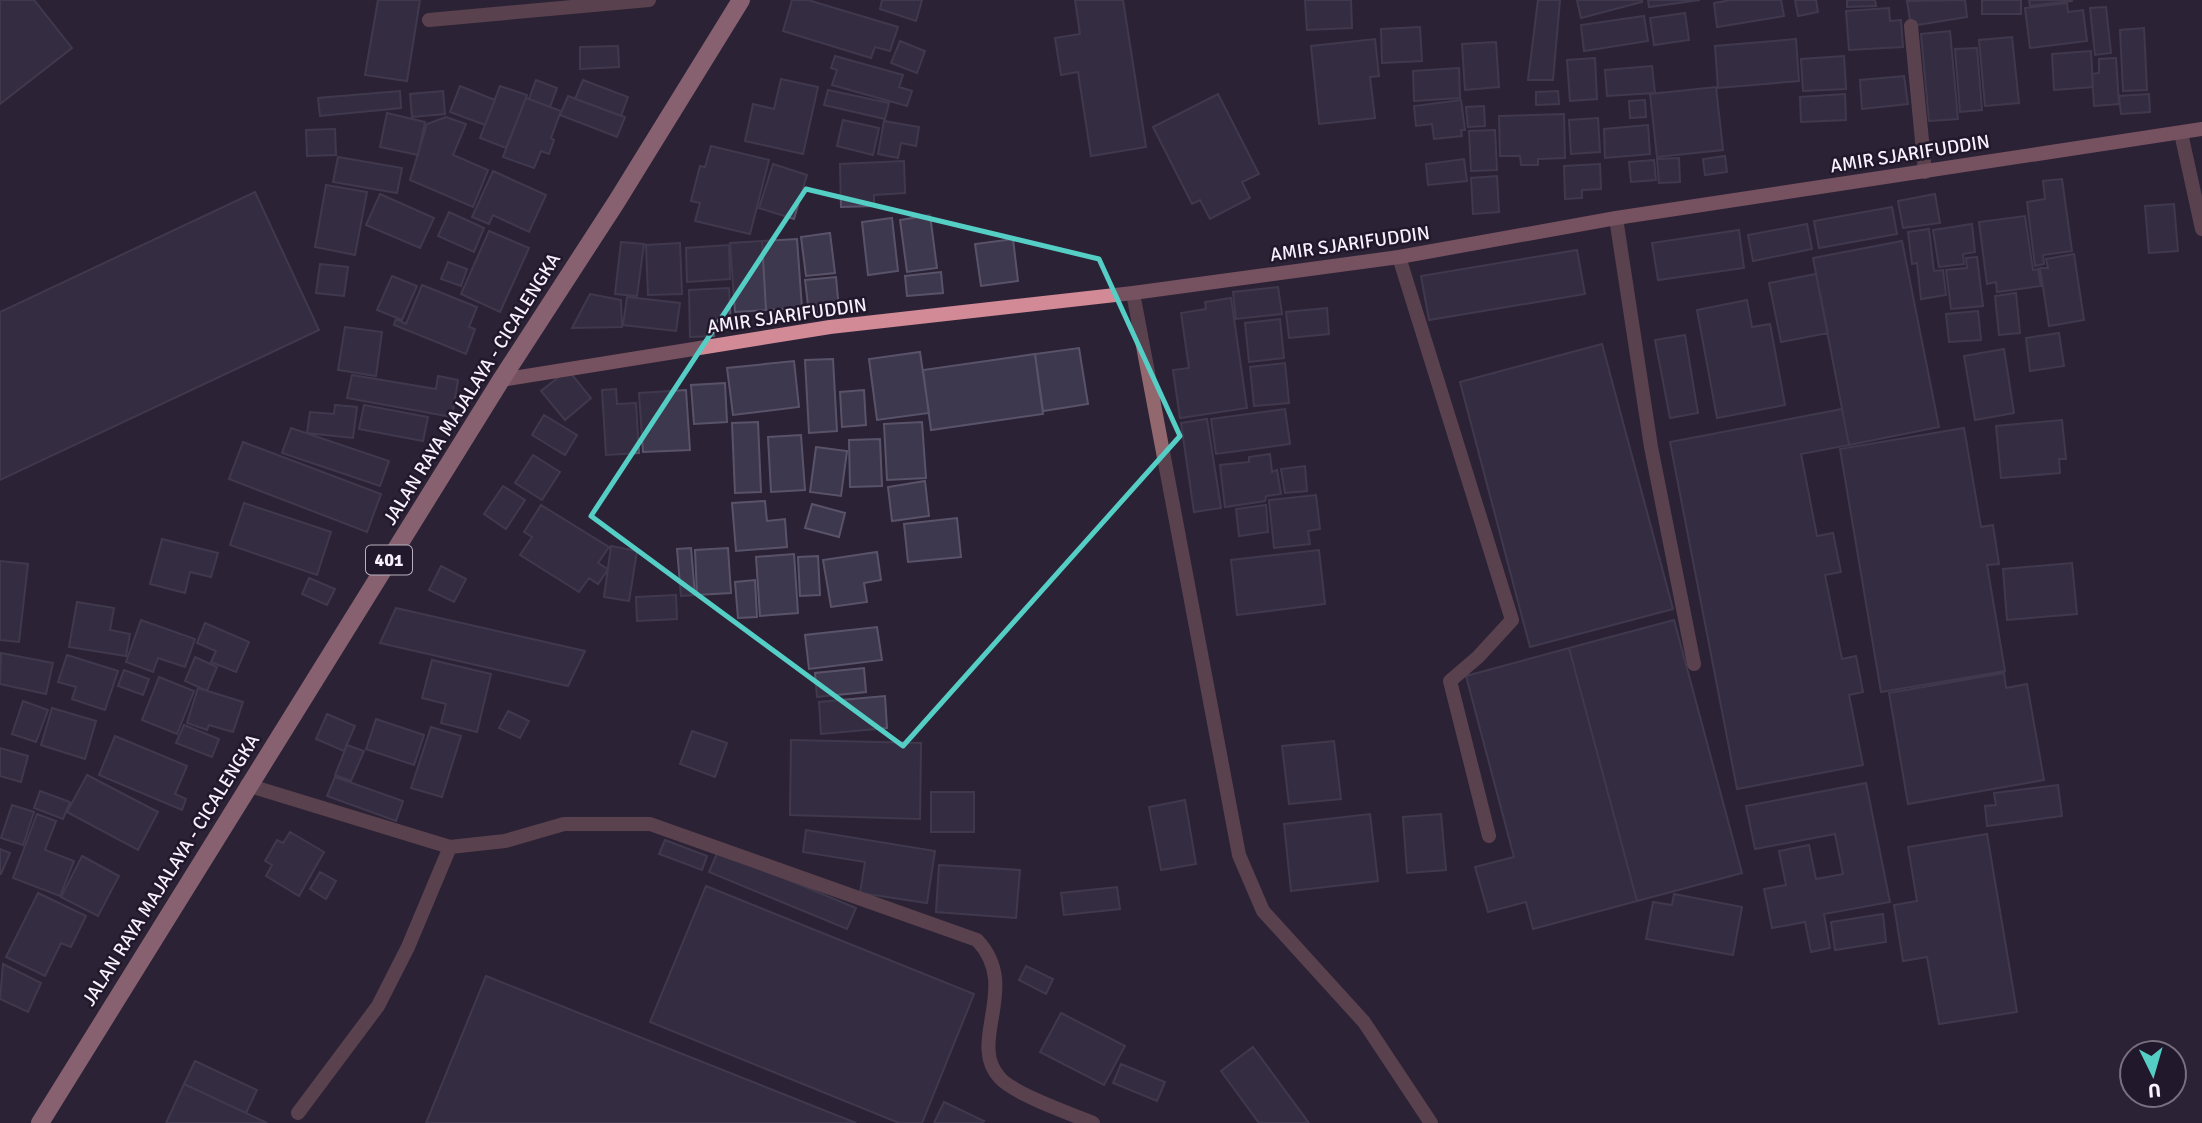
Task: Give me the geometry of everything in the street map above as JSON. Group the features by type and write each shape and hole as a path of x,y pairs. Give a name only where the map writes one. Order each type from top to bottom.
{"main road":[{"name":"JALAN RAYA MAJALAYA - CICALENGKA","path":"40,1123 247,785 501,380 617,201 741,0"},
{"name":"AMIR SJARIFUDDIN","path":"501,380 830,327 1133,293 1399,257 1616,218 2202,129"}],"street":[{"path":"429,20 649,0"},
{"path":"1911,26 1925,172"},
{"path":"2181,132 2202,229"},
{"path":"1616,218 1651,447 1694,664"},
{"path":"1399,257 1512,620 1478,657 1450,681 1489,835"},
{"path":"1133,293 1239,855 1263,911 1364,1022 1431,1123"},
{"path":"247,785 450,847 505,841 564,824 650,824 977,940 989,952 996,970 988,1055 1000,1079 1024,1093 1093,1123"},
{"path":"298,1113 378,1006 408,947 450,847"}],"highlighted area":[{"path":"806,189 1099,259 1180,436 903,746 591,516"}],"building":[{"path":"0,0 34,0 72,48 0,104"},
{"path":"378,0 420,0 407,81 365,75"},
{"path":"792,0 808,0 898,27 890,51 875,47 871,58 783,31"},
{"path":"882,0 922,0 916,21 880,9"},
{"path":"1075,0 1123,0 1146,147 1091,156 1078,72 1061,75 1055,38 1080,34"},
{"path":"1305,0 1351,0 1352,28 1307,30"},
{"path":"1538,0 1560,0 1553,80 1528,80"},
{"path":"1577,0 1642,0 1642,2 1581,18"},
{"path":"1648,0 1700,0 1649,7"},
{"path":"1731,0 1781,0 1784,16 1717,27 1714,3"},
{"path":"1795,0 1816,0 1818,12 1798,16"},
{"path":"1847,0 1875,0 1876,6 1847,7"},
{"path":"1965,0 1967,17 1911,26 1907,1"},
{"path":"1982,0 2021,0 2021,14 1982,14"},
{"path":"2029,0 2072,0 2072,1 2030,6"},
{"path":"2067,3 2068,12 2083,10 2087,41 2030,48 2025,8"},
{"path":"2106,7 2111,53 2095,55 2090,8"},
{"path":"1889,8 1890,21 1901,20 1903,47 1849,50 1846,11"},
{"path":"1685,13 1689,40 1654,45 1650,18"},
{"path":"1644,16 1648,41 1584,51 1581,25"},
{"path":"1420,27 1422,61 1382,63 1381,29"},
{"path":"2144,28 2147,90 2123,91 2120,30"},
{"path":"1950,31 1958,119 1929,121 1921,34"},
{"path":"2012,37 2019,103 1985,106 1979,40"},
{"path":"1375,39 1379,76 1370,77 1375,118 1319,124 1311,46"},
{"path":"1796,39 1799,81 1718,88 1715,46"},
{"path":"900,41 925,51 917,73 891,63"},
{"path":"1496,42 1499,87 1465,90 1462,44"},
{"path":"618,46 619,67 580,69 580,47"},
{"path":"1977,48 1982,110 1960,112 1955,49"},
{"path":"2091,51 2093,87 2054,90 2052,54"},
{"path":"835,56 903,75 899,87 912,91 907,106 832,85 837,70 831,68"},
{"path":"1844,56 1846,89 1803,91 1801,59"},
{"path":"1595,58 1597,99 1570,101 1567,60"},
{"path":"2116,58 2119,104 2094,106 2092,74 2099,73 2099,59"},
{"path":"1652,66 1655,93 1607,96 1605,70"},
{"path":"1459,68 1460,98 1414,101 1413,71"},
{"path":"1904,76 1908,104 1862,109 1860,80"},
{"path":"781,79 818,87 803,154 745,141 753,104 774,109"},
{"path":"536,80 557,88 550,107 529,99"},
{"path":"583,80 628,97 621,116 575,99"},
{"path":"460,86 495,100 485,125 450,112"},
{"path":"500,86 527,95 506,148 480,138"},
{"path":"1716,87 1723,150 1657,157 1650,94"},
{"path":"828,90 889,103 885,119 824,105"},
{"path":"400,91 401,108 320,116 318,98"},
{"path":"443,91 445,114 412,117 410,94"},
{"path":"1558,91 1559,104 1536,105 1536,92"},
{"path":"1218,94 1259,174 1242,182 1250,198 1210,219 1200,200 1192,204 1153,127"},
{"path":"1845,94 1846,120 1801,122 1800,97"},
{"path":"2149,94 2150,112 2121,114 2119,96"},
{"path":"568,96 625,117 617,137 560,115"},
{"path":"526,98 561,111 551,138 554,140 549,154 541,151 534,168 503,157"},
{"path":"1461,100 1465,130 1461,130 1462,136 1434,139 1432,124 1416,126 1414,106"},
{"path":"1645,100 1646,117 1630,118 1629,101"},
{"path":"1484,106 1485,126 1468,127 1466,107"},
{"path":"387,113 425,122 418,155 380,147"},
{"path":"1564,114 1565,158 1538,159 1538,165 1521,165 1520,156 1500,156 1499,116"},
{"path":"446,117 466,124 453,155 488,170 473,207 410,180 427,124"},
{"path":"1598,118 1600,152 1571,154 1569,120"},
{"path":"843,120 879,128 873,155 837,146"},
{"path":"884,121 919,127 916,146 901,143 898,158 878,154"},
{"path":"1648,125 1650,154 1605,158 1604,129"},
{"path":"335,129 336,155 307,156 306,130"},
{"path":"1495,130 1497,170 1471,171 1469,131"},
{"path":"711,146 769,160 750,234 695,221 700,203 691,201 700,166 705,167"},
{"path":"1725,156 1727,172 1705,175 1703,159"},
{"path":"338,157 402,168 397,193 333,182"},
{"path":"1679,158 1680,182 1659,183 1657,159"},
{"path":"1464,159 1467,181 1428,185 1426,164"},
{"path":"1654,160 1656,180 1631,182 1629,162"},
{"path":"904,161 905,193 874,195 874,206 841,207 840,164"},
{"path":"773,164 807,175 794,219 759,208"},
{"path":"1600,164 1601,189 1582,190 1582,198 1565,199 1564,166"},
{"path":"493,171 546,195 529,232 493,215 489,224 472,217"},
{"path":"1497,176 1499,212 1473,214 1471,178"},
{"path":"2062,179 2072,251 2043,255 2044,264 2035,266 2027,202 2045,199 2043,181"},
{"path":"326,185 367,192 355,255 315,247"},
{"path":"255,192 319,330 0,480 0,312"},
{"path":"380,194 434,218 420,248 366,225"},
{"path":"1935,194 1940,223 1903,228 1898,201"},
{"path":"2174,204 2178,251 2149,253 2145,206"},
{"path":"1892,207 1897,234 1819,248 1814,221"},
{"path":"449,212 484,228 474,252 438,236"},
{"path":"930,215 937,268 907,272 900,220"},
{"path":"2025,216 2033,270 2038,269 2041,286 1997,292 1996,282 1987,284 1979,222"},
{"path":"892,218 898,271 868,275 862,222"},
{"path":"1807,224 1812,249 1753,261 1748,235"},
{"path":"1972,224 1975,252 1963,254 1964,264 1939,267 1933,230"},
{"path":"1929,229 1934,271 1943,270 1946,295 1921,299 1917,263 1912,264 1908,232"},
{"path":"1739,230 1744,268 1658,280 1652,243"},
{"path":"489,231 529,248 500,312 461,294"},
{"path":"830,233 835,273 806,276 801,237"},
{"path":"797,239 802,308 766,310 762,241"},
{"path":"1013,239 1018,281 981,286 975,244"},
{"path":"762,241 766,310 735,312 730,243"},
{"path":"1902,241 1939,427 1849,445 1813,258"},
{"path":"621,242 644,244 637,296 615,294"},
{"path":"680,243 682,294 648,295 646,245"},
{"path":"729,245 730,279 687,282 686,248"},
{"path":"1577,250 1585,294 1429,320 1421,276"},
{"path":"2074,254 2084,320 2049,326 2040,268 2048,268 2046,259"},
{"path":"1977,257 1983,306 1951,309 1946,270 1967,268 1966,258"},
{"path":"448,262 467,269 461,286 441,279"},
{"path":"320,264 348,267 344,296 316,293"},
{"path":"941,272 943,293 907,296 905,276"},
{"path":"1816,274 1828,333 1781,342 1769,283"},
{"path":"392,276 417,286 402,320 377,310"},
{"path":"836,277 839,310 809,313 805,280"},
{"path":"422,285 477,307 469,327 475,329 466,354 394,325 396,319 406,324"},
{"path":"1278,287 1282,314 1236,319 1233,292"},
{"path":"729,288 731,325 713,325 714,336 690,337 689,290"},
{"path":"2016,293 2020,333 1999,335 1995,296"},
{"path":"590,294 621,300 622,327 572,328"},
{"path":"627,297 680,303 676,331 623,325"},
{"path":"1231,298 1247,408 1180,418 1173,370 1189,368 1181,313 1206,309 1205,302"},
{"path":"1747,300 1752,327 1770,324 1785,405 1717,418 1697,310"},
{"path":"1327,308 1329,334 1289,338 1286,312"},
{"path":"1978,311 1981,340 1949,342 1946,314"},
{"path":"1280,319 1284,358 1249,362 1245,323"},
{"path":"345,327 382,332 376,376 338,370"},
{"path":"2059,333 2064,366 2030,371 2026,338"},
{"path":"1685,335 1698,413 1670,418 1655,340"},
{"path":"1602,344 1673,609 1530,647 1460,382"},
{"path":"1079,348 1088,404 1043,411 1035,354"},
{"path":"2004,349 2014,413 1975,420 1964,356"},
{"path":"920,352 929,413 877,420 869,359"},
{"path":"1035,354 1043,414 931,430 923,370"},
{"path":"833,359 837,431 809,433 805,360"},
{"path":"794,361 799,407 733,415 727,368"},
{"path":"1285,363 1289,403 1254,406 1250,367"},
{"path":"568,370 591,398 565,420 541,391"},
{"path":"352,375 436,389 438,376 458,380 452,417 347,398"},
{"path":"725,383 727,422 694,424 691,385"},
{"path":"616,389 617,404 636,403 639,453 606,455 602,390"},
{"path":"686,390 690,450 643,452 639,393"},
{"path":"864,390 866,425 842,427 840,392"},
{"path":"335,405 357,407 353,438 307,433 310,412 334,414"},
{"path":"364,405 428,417 423,441 359,429"},
{"path":"1285,409 1290,444 1216,454 1211,419"},
{"path":"1842,409 1849,445 1801,454 1817,536 1833,533 1841,572 1825,575 1842,659 1856,656 1863,692 1849,695 1863,765 1737,789 1670,442"},
{"path":"544,415 577,435 565,455 532,435"},
{"path":"1207,419 1221,508 1194,512 1181,423"},
{"path":"2062,420 2066,459 2059,459 2060,473 2001,478 1996,426"},
{"path":"758,422 761,492 735,493 732,423"},
{"path":"922,422 926,478 887,480 884,424"},
{"path":"291,428 389,461 380,486 282,453"},
{"path":"1964,428 1981,527 1993,525 1999,564 1987,565 2005,671 1881,692 1840,449"},
{"path":"801,435 805,490 771,492 768,437"},
{"path":"880,439 882,486 850,487 849,440"},
{"path":"243,442 381,494 367,532 229,479"},
{"path":"816,447 847,451 841,496 810,492"},
{"path":"1270,454 1272,472 1277,470 1281,494 1266,496 1265,501 1225,507 1220,465 1249,462 1249,457"},
{"path":"533,455 560,472 542,500 515,483"},
{"path":"1305,466 1307,491 1285,493 1281,469"},
{"path":"925,481 929,516 892,521 888,487"},
{"path":"503,486 525,500 506,529 484,514"},
{"path":"1316,495 1320,529 1308,531 1310,544 1274,548 1269,500"},
{"path":"765,501 767,521 785,519 787,547 736,551 732,503"},
{"path":"244,503 331,532 317,575 230,545"},
{"path":"812,504 845,513 839,537 805,528"},
{"path":"541,505 609,547 598,563 608,569 598,584 589,578 579,592 520,555 532,537 524,532"},
{"path":"1266,505 1268,532 1239,536 1236,509"},
{"path":"957,518 961,557 908,562 904,524"},
{"path":"162,539 218,553 211,577 190,572 185,593 150,584"},
{"path":"611,546 637,551 629,601 604,597"},
{"path":"691,548 695,595 681,596 677,549"},
{"path":"728,548 731,593 697,595 695,550"},
{"path":"1319,550 1325,604 1237,615 1231,560"},
{"path":"877,552 881,580 864,583 867,602 831,607 823,560"},
{"path":"794,554 798,613 760,616 756,557"},
{"path":"818,556 820,595 800,596 798,557"},
{"path":"0,561 28,564 19,642 0,640"},
{"path":"2072,563 2077,614 2007,620 2003,569"},
{"path":"441,566 466,579 454,602 429,590"},
{"path":"309,578 335,589 327,605 302,594"},
{"path":"755,580 757,617 738,618 735,582"},
{"path":"676,595 677,619 637,621 636,597"},
{"path":"77,602 114,608 110,630 130,634 126,656 69,647"},
{"path":"396,608 585,651 568,686 380,643"},
{"path":"141,620 195,639 185,667 158,658 153,672 126,662"},
{"path":"1674,620 1742,873 1637,901 1569,648"},
{"path":"205,623 249,642 236,672 211,662 216,651 197,643"},
{"path":"877,627 882,660 809,669 805,635"},
{"path":"1569,648 1637,901 1533,929 1526,902 1488,912 1475,867 1514,857 1466,676"},
{"path":"1,653 53,663 46,694 0,684"},
{"path":"67,655 118,671 105,710 72,699 76,687 58,682"},
{"path":"195,657 217,667 207,691 185,681"},
{"path":"432,660 491,674 477,732 441,723 446,704 422,698"},
{"path":"864,668 866,692 817,697 815,673"},
{"path":"124,670 149,679 143,695 118,686"},
{"path":"2004,673 2006,688 2027,684 2044,780 1908,804 1889,693"},
{"path":"159,677 194,691 177,734 142,720"},
{"path":"198,688 243,702 233,732 209,725 207,730 187,723"},
{"path":"885,696 887,728 821,734 819,702"},
{"path":"23,701 48,710 36,742 12,734"},
{"path":"52,708 96,721 85,759 41,745"},
{"path":"508,711 529,721 520,738 499,728"},
{"path":"327,714 355,726 344,751 316,739"},
{"path":"376,719 424,735 414,765 366,749"},
{"path":"184,725 219,739 212,757 176,743"},
{"path":"431,727 461,736 442,797 411,788"},
{"path":"692,731 727,743 715,777 680,764"},
{"path":"115,736 187,766 175,794 186,799 182,810 99,775"},
{"path":"791,740 921,743 920,819 790,815"},
{"path":"1334,741 1341,799 1289,804 1282,746"},
{"path":"347,745 364,751 351,781 335,775"},
{"path":"0,748 28,756 21,782 0,776"},
{"path":"87,775 158,812 138,850 67,812"},
{"path":"335,777 403,801 396,821 327,796"},
{"path":"1866,783 1890,902 1824,914 1830,948 1811,952 1805,922 1772,928 1764,889 1786,885 1779,851 1809,845 1816,879 1843,874 1835,834 1755,849 1746,806"},
{"path":"2058,785 2062,816 1987,826 1985,806 1996,805 1994,793"},
{"path":"40,791 70,802 63,819 34,808"},
{"path":"931,792 974,792 974,832 931,832"},
{"path":"1185,800 1196,864 1161,870 1149,807"},
{"path":"12,805 34,812 23,845 1,838"},
{"path":"37,814 56,821 45,850 74,861 60,896 13,878"},
{"path":"1370,814 1378,881 1291,891 1284,824"},
{"path":"1441,814 1446,870 1407,873 1403,817"},
{"path":"806,830 935,851 927,903 860,893 865,862 803,852"},
{"path":"290,832 324,852 299,896 266,876 272,865 265,861 277,840 283,843"},
{"path":"1987,834 2017,1012 1939,1024 1927,957 1903,961 1894,905 1917,901 1908,847"},
{"path":"665,840 707,856 702,870 659,854"},
{"path":"0,849 10,853 1,874 0,874"},
{"path":"718,851 856,908 847,929 709,872"},
{"path":"82,856 119,876 98,916 61,897"},
{"path":"939,865 1020,870 1016,918 936,912"},
{"path":"320,872 336,881 326,899 310,889"},
{"path":"706,886 974,994 922,1123 899,1123 650,1022"},
{"path":"1117,887 1120,909 1064,915 1061,893"},
{"path":"38,893 86,916 71,947 61,943 45,976 6,957"},
{"path":"1674,894 1742,907 1733,955 1646,939 1653,902 1672,905"},
{"path":"1883,914 1886,942 1835,950 1831,922"},
{"path":"3,964 41,983 28,1012 0,999"},
{"path":"1026,966 1053,979 1046,994 1019,980"},
{"path":"486,976 856,1123 426,1123"},
{"path":"1061,1013 1125,1046 1104,1085 1040,1052"},
{"path":"1253,1047 1309,1123 1259,1123 1221,1071"},
{"path":"195,1061 257,1090 246,1113 184,1084"},
{"path":"1121,1064 1165,1082 1157,1101 1113,1083"},
{"path":"184,1084 246,1113 267,1123 166,1123"},
{"path":"944,1102 984,1121 934,1123"}]}
